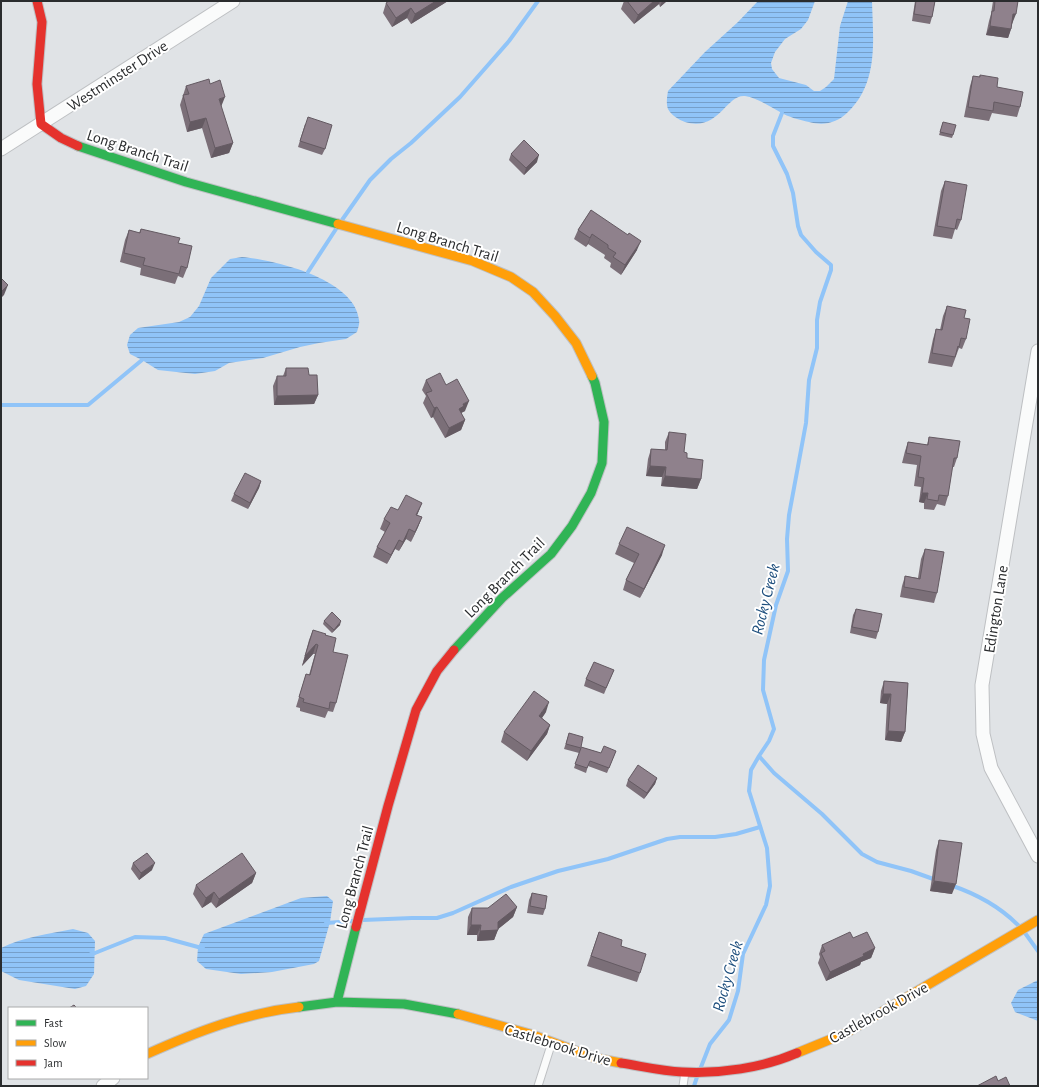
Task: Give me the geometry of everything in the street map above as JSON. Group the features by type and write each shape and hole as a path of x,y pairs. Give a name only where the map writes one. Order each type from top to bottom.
{"street":[{"path":"37,1 42,22 37,84 41,124"},
{"name":"Westminster Drive","path":"1,149 233,1"},
{"name":"Long Branch Trail","path":"41,124 61,138 84,149 186,182 473,261 511,277 532,292 576,343 595,383 604,422 602,463 591,493 572,526 551,554 502,598 464,638 437,671 416,710 388,806 337,1002"},
{"name":"Edington Lane","path":"1038,351 982,685 984,734 992,768 1038,856"},
{"name":"Castlebrook Drive","path":"148,1054 229,1020 279,1009 337,1002 404,1004 428,1008 530,1034 595,1058 640,1066 685,1072 709,1072 739,1069 783,1059 846,1033 1038,920"},
{"path":"103,1086 112,1079"}],"lane":[{"path":"538,1086 552,1042"},
{"path":"683,1086 685,1072"}],"water":[{"path":"758,1 815,1 808,20 801,29 785,39 775,52 771,63 772,69 779,78 806,85 814,91 820,91 834,79 840,26 848,1 872,1 873,45 869,74 865,87 858,100 844,116 830,123 815,123 790,117 758,100 745,96 738,97 732,101 714,118 697,124 680,120 669,111 667,107 668,91 705,52 738,22"},
{"path":"242,257 274,262 292,267 329,283 344,293 354,306 359,321 357,332 346,339 300,347 263,358 229,363 215,371 195,374 158,370 130,354 127,345 130,335 138,328 179,322 190,317 199,306 211,278 230,259"},
{"path":"327,896 333,901 330,922 319,961 314,964 272,972 241,974 206,969 197,961 198,947 204,934 301,898"},
{"path":"73,929 88,933 95,941 94,974 86,986 75,989 19,980 1,971 1,948 27,938"},
{"path":"1038,980 1038,1021 1015,1012 1011,1003 1018,990"}],"building":[{"path":"389,1 436,1 415,14 411,8 396,18 386,3"},
{"path":"627,1 654,1 638,15"},
{"path":"916,1 935,1 932,17 914,14"},
{"path":"995,1 1018,1 1016,14 1013,14 1011,29 990,26"},
{"path":"980,75 998,78 997,87 1023,92 1020,107 994,102 993,111 968,107 973,76 980,77"},
{"path":"209,79 210,84 220,80 225,97 219,99 233,143 215,148 206,118 190,122 183,95 189,94 186,86"},
{"path":"308,117 332,125 325,149 300,141"},
{"path":"943,122 956,125 953,135 940,132"},
{"path":"524,140 539,155 526,168 511,154"},
{"path":"945,181 967,185 961,220 957,219 955,229 937,226"},
{"path":"591,210 628,235 629,233 641,241 625,265 613,257 616,253 608,248 608,245 592,234 590,238 578,230"},
{"path":"141,229 180,238 178,243 192,246 187,268 181,266 179,274 143,265 145,258 124,253 129,230 140,233"},
{"path":"1,278 8,285 1,292"},
{"path":"947,306 966,310 964,318 970,319 966,339 961,338 955,357 932,353 936,329 942,330"},
{"path":"286,368 308,368 309,375 317,375 318,395 277,396 277,376 286,376"},
{"path":"440,373 446,385 457,379 469,401 463,404 464,406 459,409 465,420 449,428 437,407 434,408 426,393 432,391 426,380"},
{"path":"669,432 686,434 684,452 687,453 687,458 703,460 701,479 665,476 666,467 650,466 651,449 667,450"},
{"path":"929,437 960,441 957,458 954,458 948,496 939,495 938,501 927,499 928,493 922,493 924,478 918,477 921,456 906,453 908,442 928,445"},
{"path":"245,473 261,481 250,503 234,494"},
{"path":"406,495 422,503 416,515 422,517 415,532 409,529 403,542 399,540 391,555 377,547 390,523 384,519 391,507 398,510"},
{"path":"627,527 665,545 644,589 626,580 639,554 619,544"},
{"path":"925,549 944,552 937,593 904,587 905,576 920,579"},
{"path":"856,609 882,614 878,632 852,627"},
{"path":"332,612 341,621 334,630 324,621"},
{"path":"313,630 336,638 333,652 348,655 336,703 330,702 329,709 303,702 304,699 299,697 306,674 310,675 318,645 316,644 305,656"},
{"path":"594,662 614,670 606,688 586,679"},
{"path":"884,681 908,683 905,732 888,731 891,694 883,694"},
{"path":"534,691 549,702 539,716 550,725 531,751 504,732"},
{"path":"569,733 583,737 581,747 601,753 604,746 616,751 609,768 590,761 587,768 575,764 581,748 566,744"},
{"path":"638,765 657,778 647,793 628,780"},
{"path":"939,840 962,843 956,884 934,881"},
{"path":"147,853 155,863 141,873 133,863"},
{"path":"242,853 256,873 219,899 214,892 206,898 196,885"},
{"path":"532,893 547,896 545,909 530,906"},
{"path":"506,894 517,907 498,922 498,930 480,931 481,925 471,925 472,908 488,908"},
{"path":"599,932 622,940 621,946 646,954 640,973 591,956"},
{"path":"850,932 853,938 867,932 875,948 863,954 864,956 830,972 821,953 825,951 822,945"},
{"path":"996,1076 998,1081 1006,1077 1010,1086 977,1086"}],"waterway":[{"path":"342,220 370,180 391,159 411,143 460,97 509,41 538,1"},
{"name":"Rocky Creek","path":"701,1067 710,1044 729,1020 738,991 743,954 766,905 770,886 767,848 749,791 751,770 769,741 774,729 763,690 764,660 776,605 788,571 787,539 789,515 806,423 809,380 817,348 817,320 820,302 831,270 831,265 816,252 801,235 798,226 793,193 787,174 773,146 773,136 782,113"},
{"path":"308,272 336,229"},
{"path":"1,405 88,405 142,360"},
{"path":"759,756 774,773 822,814 862,854 877,862 911,871 936,880"},
{"path":"363,920 437,918 453,913 511,887 558,871 608,859 667,839 680,837 715,837 736,834 760,827"},
{"path":"950,885 986,901 1003,912 1018,925"},
{"path":"326,923 353,921"},
{"path":"1025,933 1038,951"},
{"path":"91,954 135,937 165,938 203,947"},
{"name":"Rocky Creek","path":"694,1086 697,1077"}],"traffic: fast":[{"path":"78,146 186,182 338,224"},
{"path":"454,650 502,598 551,554 572,526 591,493 602,463 604,422 592,376"},
{"path":"337,1002 356,927"},
{"path":"299,1007 337,1002 404,1004 458,1014"}],"traffic: slow":[{"path":"338,224 473,261 511,277 533,292 555,316 576,343 592,376"},
{"path":"797,1053 846,1033 1038,920"},
{"path":"148,1054 221,1024 259,1014 299,1007"},
{"path":"458,1014 530,1034 595,1058 621,1063"}],"traffic: jam":[{"path":"37,1 42,22 37,84 41,124 61,138 78,146"},
{"path":"356,927 388,806 416,710 437,671 454,650"},
{"path":"621,1063 659,1070 711,1072 741,1069 770,1063 797,1053"}]}
